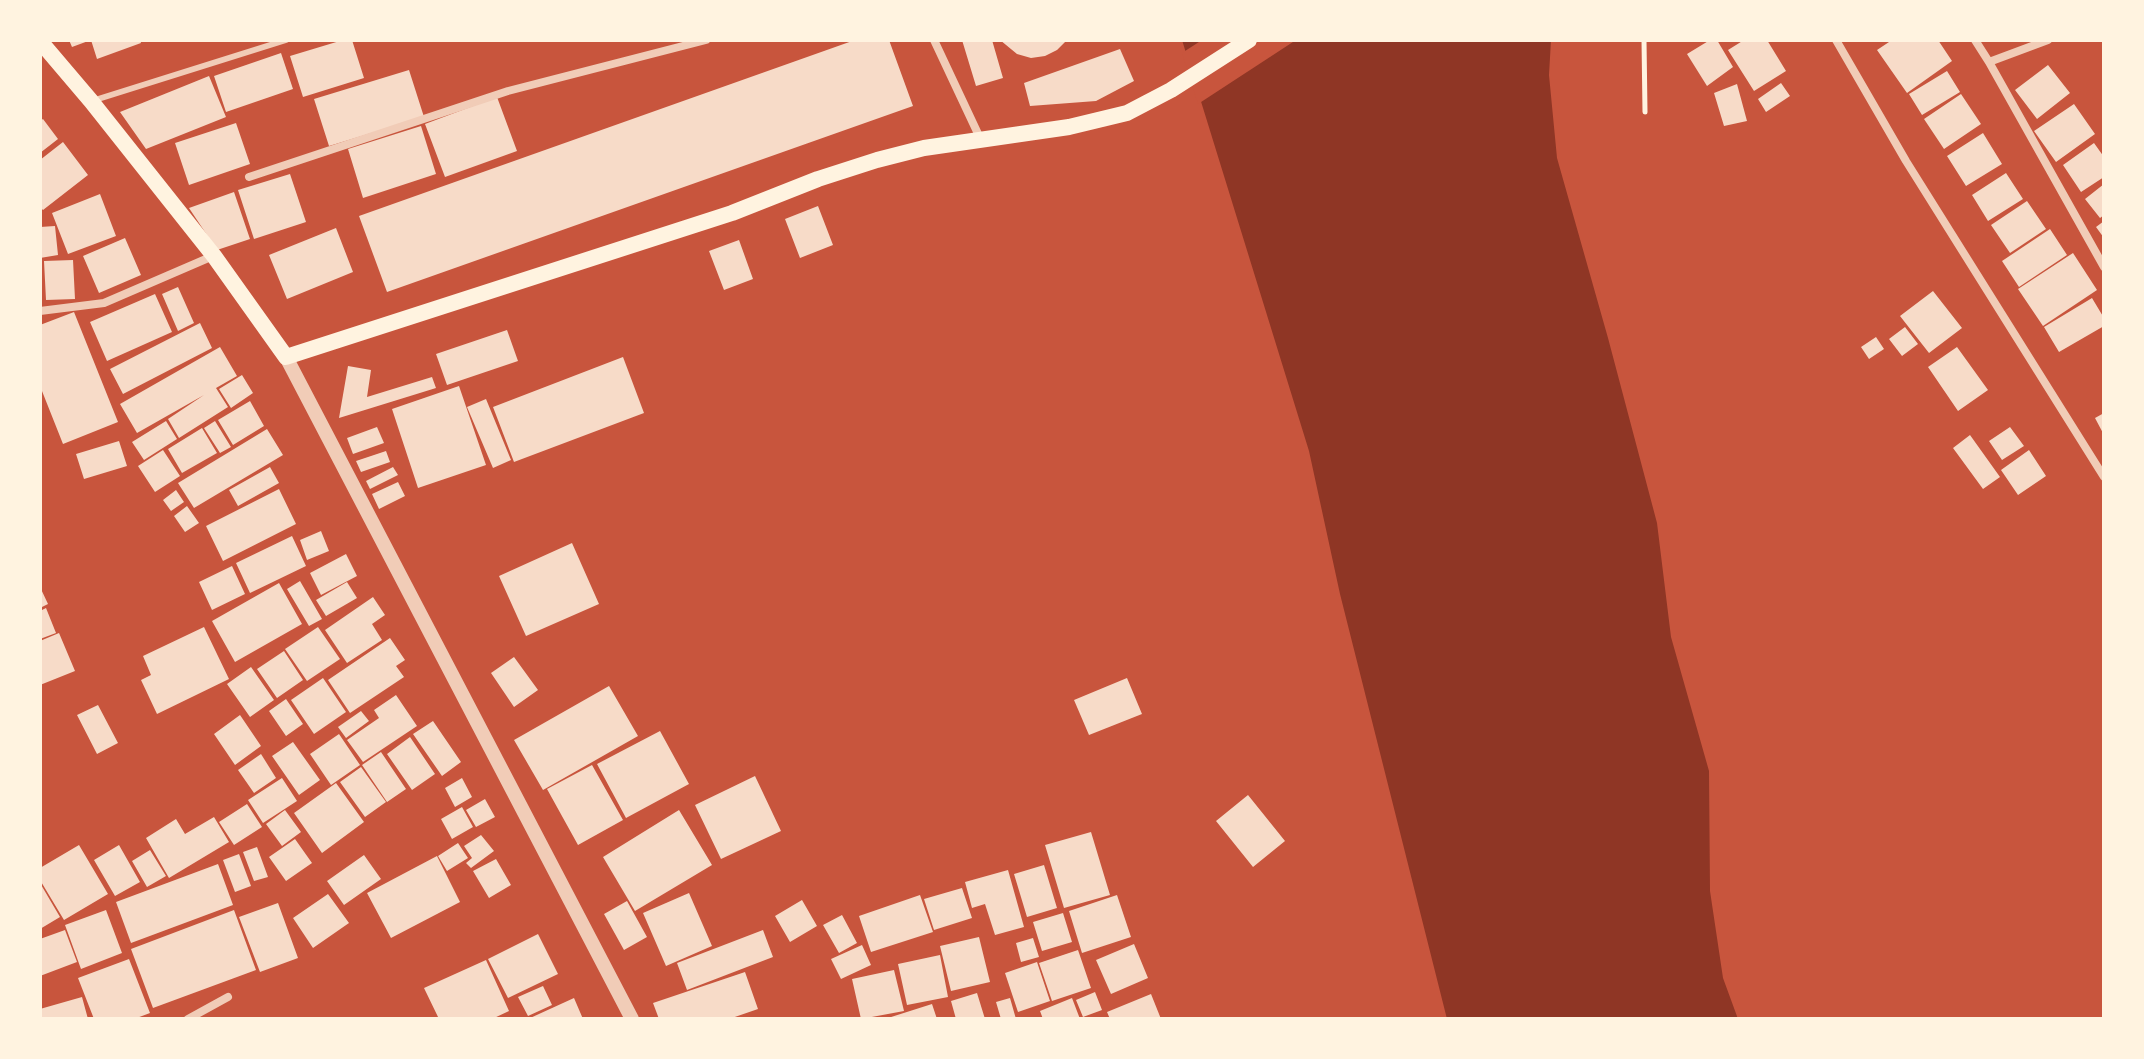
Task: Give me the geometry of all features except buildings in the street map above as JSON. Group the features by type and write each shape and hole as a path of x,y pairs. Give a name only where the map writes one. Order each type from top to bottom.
{"main road":[{"path":"40,41 214,256 286,357 732,213 818,179 877,160 980,138 1104,121 1171,90 1249,40"}],"street":[{"path":"249,177 508,91 706,40"},
{"path":"934,40 980,138"},
{"path":"1836,40 1906,161 2104,477"},
{"path":"1975,40 2104,267"},
{"path":"1989,62 2048,40"},
{"path":"40,311 104,303 214,256"},
{"path":"286,357 632,1019"},
{"path":"188,1019 228,997"}],"lane":[{"path":"91,101 286,40"}],"path":[{"path":"1644,40 1645,112"}],"shaded area":[{"path":"1182,40 1551,40 1549,75 1557,158 1657,523 1671,637 1709,771 1710,891 1723,978 1738,1019 1447,1019 1340,594 1309,451"}],"pier":[{"path":"1202,40 1296,40 1198,104 1182,53"}]}
